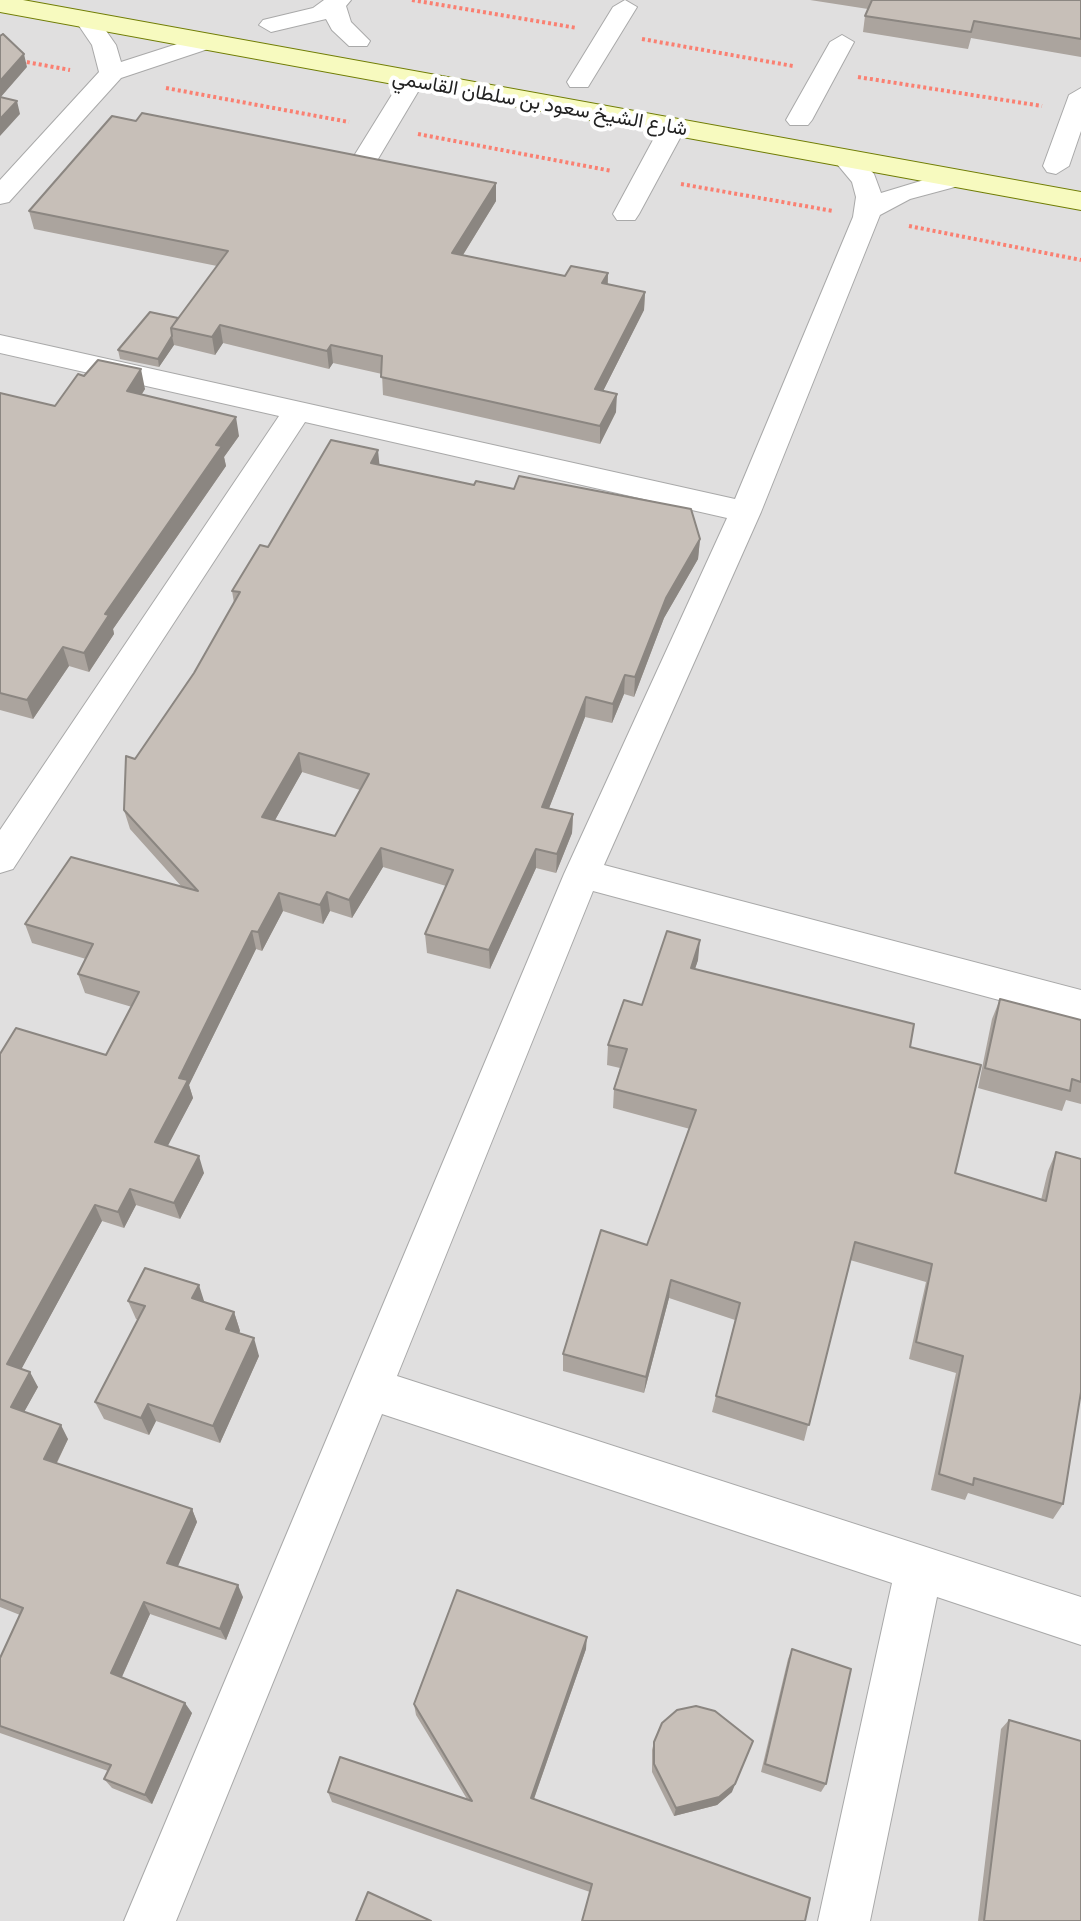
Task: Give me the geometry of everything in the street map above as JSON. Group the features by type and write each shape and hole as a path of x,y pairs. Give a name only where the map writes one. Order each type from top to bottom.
{"main road":[{"name":"شارع الشيخ سعود بن سلطان القاسمي","path":"127,0 388,46"},
{"name":"شارع الشيخ سعود بن سلطان القاسمي","path":"0,4 1081,201"},
{"name":"شارع الشيخ سعود بن سلطان القاسمي","path":"520,71 611,87"},
{"path":"767,115 829,126"},
{"path":"1026,161 1068,169"}],"street":[{"path":"271,25 306,18 337,3 340,25 358,41"},
{"path":"579,82 625,7"},
{"path":"87,20 104,45 110,75"},
{"path":"0,196 110,75 205,42"},
{"path":"799,120 842,42"},
{"path":"362,164 413,80"},
{"path":"1068,169 1078,104"},
{"path":"626,214 673,127"},
{"path":"150,1921 582,874 745,512 867,214 865,180 845,158"},
{"path":"867,214 901,193 957,178"},
{"path":"0,344 745,512"},
{"path":"0,859 298,411"},
{"path":"582,874 1081,1006"},
{"path":"368,1388 1081,1621"},
{"path":"844,1921 919,1568"}],"path":[{"path":"412,0 825,72 1078,104"},
{"path":"15,60 110,75 645,177 867,214 1081,260"}],"shaded area":[{"path":"0,0 1081,0 1081,1921 0,1921"}],"building":[{"path":"872,0 1081,0 1081,39 974,21 971,32 865,16"},
{"path":"3,34 24,54 0,81 0,36"},
{"path":"0,97 17,101 0,119"},
{"path":"142,113 496,183 452,253 565,276 571,266 608,273 602,283 645,292 595,389 617,394 600,426 381,377 382,356 331,345 327,351 220,325 212,337 171,328 228,251 29,211 112,116 136,121"},
{"path":"150,312 178,318 171,328 172,336 158,359 118,350"},
{"path":"98,360 141,369 127,391 236,417 216,445 222,446 105,614 109,615 84,653 63,647 27,700 0,693 0,393 55,406 78,374 84,376"},
{"path":"331,440 378,450 371,463 474,485 476,481 514,489 519,476 691,509 700,539 666,598 635,677 625,675 613,704 586,697 542,807 573,814 557,854 536,849 489,950 425,934 453,870 381,848 349,900 327,892 320,905 279,893 258,932 252,931 179,1078 188,1080 155,1142 199,1156 174,1203 130,1189 118,1212 95,1205 7,1364 30,1372 11,1407 61,1425 44,1459 192,1509 167,1563 238,1585 220,1629 144,1602 111,1673 185,1703 145,1795 104,1779 111,1765 0,1726 0,1658 23,1608 0,1599 0,1054 16,1028 106,1055 139,992 78,974 93,944 25,924 71,857 198,891 124,810 126,756 135,759 194,673 240,592 232,591 260,545 268,547","holes":["299,753 369,774 335,836 262,817"]},
{"path":"667,931 700,940 691,968 914,1024 910,1047 981,1065 955,1173 1046,1201 1056,1152 1081,1159 1081,1392 1063,1504 974,1478 973,1485 939,1474 963,1356 916,1342 932,1264 855,1242 809,1425 716,1396 740,1303 671,1280 646,1377 563,1354 601,1230 647,1245 696,1110 614,1089 627,1049 608,1045 624,1000 642,1005"},
{"path":"1000,999 1081,1020 1081,1082 1072,1079 1070,1091 985,1068"},
{"path":"145,1268 199,1285 192,1298 234,1312 226,1329 254,1338 213,1426 148,1404 141,1418 95,1402 145,1306 128,1301"},
{"path":"457,1590 587,1637 531,1798 810,1898 805,1921 582,1921 592,1884 328,1792 340,1757 472,1801 414,1704"},
{"path":"792,1649 851,1669 826,1784 765,1764"},
{"path":"696,1706 715,1711 753,1741 735,1784 719,1797 676,1808 654,1764 654,1742 662,1723 677,1710"},
{"path":"1009,1720 1081,1741 1081,1921 984,1921"},
{"path":"368,1892 431,1921 356,1921"}]}
